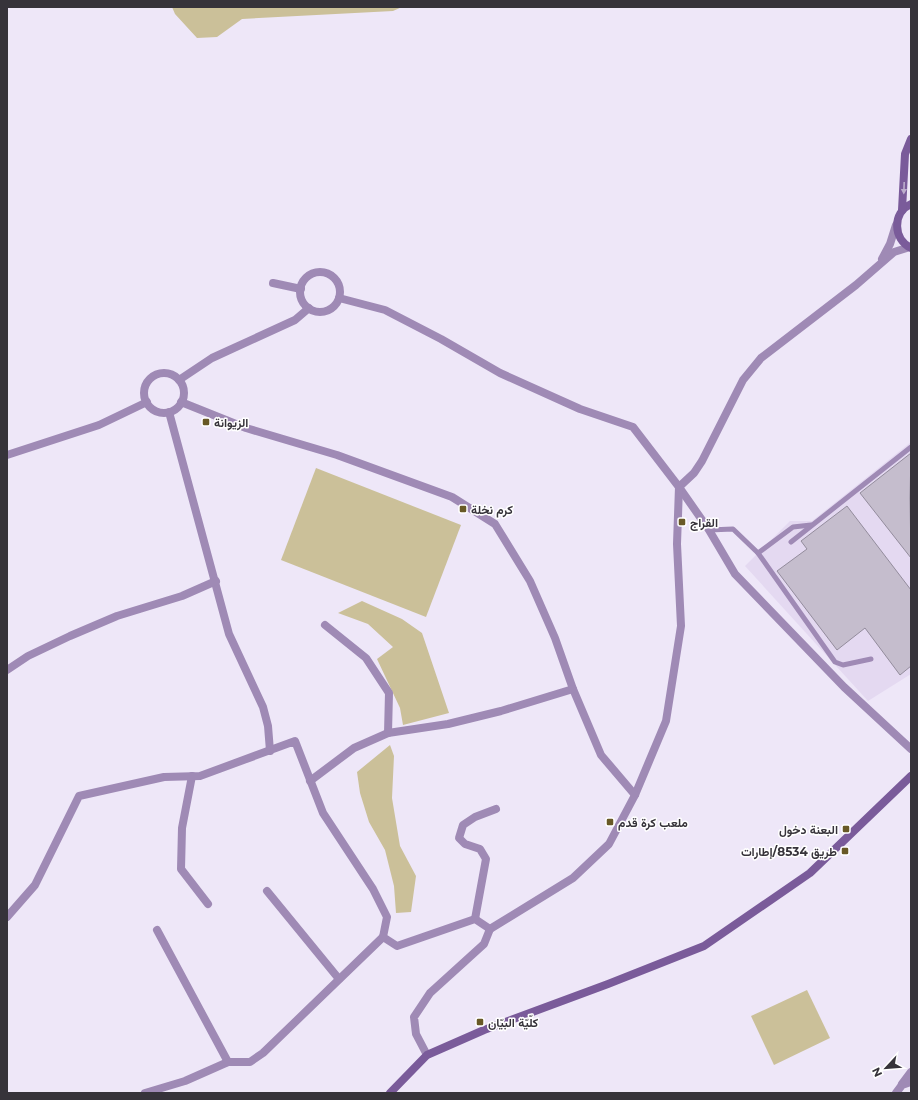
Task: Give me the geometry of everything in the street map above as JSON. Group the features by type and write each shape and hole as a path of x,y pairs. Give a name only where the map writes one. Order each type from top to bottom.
{"main road":[{"path":"902,210 905,154 911,139"},
{"path":"911,204 902,210 896,225 901,240 911,247"},
{"path":"390,1093 426,1055 484,1030 608,984 704,946 810,873 911,776"}],"street":[{"path":"877,266 890,244 896,225"},
{"path":"426,1055 416,1034 414,1017 430,993 484,944 490,930 572,878 609,844 634,795 666,721 681,626 677,544 679,487 694,473 702,461 751,368 770,349 856,285 894,252 911,247"},
{"path":"322,272 328,274 338,282 340,289 339,298 334,307 328,310 315,311 309,308 302,298 301,289 305,280 310,275 322,272"},
{"path":"273,283 301,289"},
{"path":"339,298 385,310 441,339 500,374 580,409 633,427 679,487 709,530 735,574 844,687 911,748"},
{"path":"179,380 212,358 295,320 309,308"},
{"path":"165,373 172,374 179,380 184,389 181,402 177,407 169,412 159,412 153,409 147,402 144,392 153,376 165,373"},
{"path":"7,455 99,425 147,402"},
{"path":"181,402 246,428 337,456 452,497 495,524 530,581 555,638 573,689 601,755 634,795"},
{"path":"169,412 216,581 229,634 263,707 270,751"},
{"path":"7,670 28,656 70,636 117,616 182,596 216,581"},
{"path":"325,625 366,658 389,693 388,733"},
{"path":"310,781 354,748 388,733 448,724 501,711 573,689"},
{"path":"7,917 35,885 79,796 164,777 200,776 295,742 323,813 373,889 387,917 383,937 264,1053 250,1062 228,1062 185,1081 145,1093"},
{"path":"192,776 182,828 181,869 208,904"},
{"path":"475,919 486,859 480,849 465,844 459,838 463,825 475,817 496,809"},
{"path":"267,891 339,979"},
{"path":"475,919 490,930"},
{"path":"383,937 397,946 475,919"},
{"path":"157,930 228,1062"},
{"path":"897,1090 911,1072"},
{"path":"897,1090 911,1082"}],"lane":[{"path":"791,542 911,447"},
{"path":"758,553 793,528 812,525"},
{"path":"709,530 733,529 758,553 835,662 843,665 871,659"}],"shaded area":[{"path":"172,7 402,7 393,11 242,19 217,37 197,38 175,14"},
{"path":"911,442 911,674 868,701 745,566 790,521 812,521"},
{"path":"316,468 461,525 426,617 281,560"},
{"path":"362,601 402,619 422,633 449,713 403,725 400,708 377,659 393,647 368,624 338,613"},
{"path":"390,745 394,756 392,798 400,846 416,876 411,912 396,913 394,886 385,850 369,822 360,793 357,772"},
{"path":"807,990 830,1038 774,1065 751,1016"}],"building":[{"path":"911,453 910,498 911,558 860,493"},
{"path":"847,506 911,590 911,666 900,675 865,628 837,650 777,571 807,549 801,541"}],"place":[{"name":"الزيوانة","path":"206,422"},
{"name":"كرم نخلة","path":"463,509"},
{"name":"القراج","path":"682,522"},
{"name":"ملعب كرة قدم","path":"610,822"},
{"name":"البعنة دخول","path":"846,829"},
{"name":"طريق 8534/إطارات","path":"845,851"},
{"name":"كلّيّة البيّان","path":"480,1022"}]}
